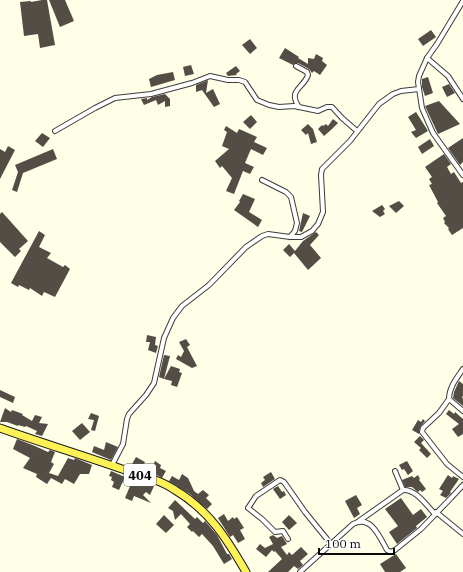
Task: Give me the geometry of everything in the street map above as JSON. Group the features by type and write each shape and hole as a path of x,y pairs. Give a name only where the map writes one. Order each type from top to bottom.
{"main road":[{"name":"404","path":"0,428 38,442 112,465 174,489 184,496 217,526 226,538 246,572"}],"street":[{"path":"462,2 427,58 419,76 419,90 422,108 433,134 463,175"},
{"path":"427,58 448,76 463,99"},
{"path":"296,66 307,72 308,75 295,94 294,98 299,107"},
{"path":"55,131 115,98 151,94 192,83 210,76 245,82 257,100 269,105 279,107 294,106 318,111 327,107 332,107 357,131"},
{"path":"112,465 123,444 129,414 152,388 168,329 173,318 182,306 209,285 246,247 262,236 268,234 290,237 305,236 318,224 323,212 321,172 379,104 393,94 401,91 419,90"},
{"path":"262,180 286,192 290,197 297,223 296,231 290,237"},
{"path":"463,369 451,389 449,399 422,431 422,433 447,464 463,477"},
{"path":"449,399 463,411"},
{"path":"395,471 403,490"},
{"path":"288,539 283,531 275,532 248,508 256,496 280,480 284,482 304,512 331,544"},
{"path":"359,521 366,522 371,526 387,550 391,552 421,529 463,485"},
{"path":"300,572 353,524 403,490 413,492 435,513 463,534"}],"building":[{"path":"47,0 55,45 40,48 38,34 24,36 20,2"},
{"path":"49,0 65,0 74,21 60,27"},
{"path":"431,30 436,37 423,46 418,39"},
{"path":"250,39 257,48 250,54 242,45"},
{"path":"285,48 308,64 308,58 314,59 316,54 323,58 322,61 327,65 320,75 314,71 312,73 309,69 298,63 293,65 279,58"},
{"path":"191,65 194,74 185,76 183,67"},
{"path":"236,66 240,71 236,74 237,75 228,76 226,73"},
{"path":"173,72 175,80 151,87 149,79 157,75"},
{"path":"428,77 433,93 425,96 422,87 422,79"},
{"path":"208,80 206,93 213,89 220,104 214,107 202,90 196,92 196,85"},
{"path":"449,84 455,93 447,97 442,87"},
{"path":"165,94 170,99 170,106 165,107 165,101 158,105 156,100 144,105 141,99 147,98 147,100 152,97"},
{"path":"439,101 460,124 438,134 425,106"},
{"path":"416,112 428,131 416,138 411,132 416,130 408,117"},
{"path":"251,115 257,122 250,129 243,122"},
{"path":"333,119 338,123 324,136 318,129 322,125 323,126 326,124 328,126"},
{"path":"308,124 313,129 317,142 311,144 308,133 306,135 301,130"},
{"path":"226,126 237,133 239,129 257,137 254,142 267,148 263,155 251,149 245,163 254,167 250,174 243,171 234,194 226,191 232,178 222,166 220,168 215,161 229,149 222,146 227,132 224,130"},
{"path":"42,133 50,138 43,147 35,141"},
{"path":"463,138 463,162 460,165 448,148"},
{"path":"430,139 434,146 422,154 418,147"},
{"path":"8,146 15,150 0,179 0,149 5,152"},
{"path":"53,149 57,159 23,173 17,192 12,190 18,172 15,165"},
{"path":"444,154 451,164 447,167 451,174 454,172 461,183 463,182 463,228 452,235 448,229 449,228 444,223 443,218 446,216 437,203 438,202 429,185 432,184 429,179 432,177 425,167"},
{"path":"243,194 255,199 249,212 262,220 258,227 234,210 240,202 239,201"},
{"path":"399,201 404,206 396,213 389,206"},
{"path":"382,205 385,209 383,211 385,214 380,217 372,211"},
{"path":"2,212 28,241 19,249 21,251 15,257 0,242 0,214"},
{"path":"303,213 310,216 302,232 299,231"},
{"path":"39,231 45,235 39,247 51,253 47,258 63,267 65,265 70,269 55,297 44,292 42,296 30,288 29,290 11,283"},
{"path":"316,232 319,235 310,245 321,258 308,270 294,253 290,257 283,250 289,244 295,251 303,241"},
{"path":"147,335 156,337 155,345 158,346 156,353 148,350 150,342 146,342"},
{"path":"186,339 190,345 187,347 197,366 192,368 176,359 178,355 181,357 184,351 179,342"},
{"path":"164,355 170,356 164,379 159,377"},
{"path":"171,366 180,369 179,372 182,373 177,387 171,385 172,381 164,379"},
{"path":"459,381 463,384 463,406 453,398"},
{"path":"0,390 15,397 13,403 0,397"},
{"path":"5,408 11,412 12,410 23,414 22,415 32,421 35,415 42,417 39,423 48,424 42,436 35,434 37,431 26,426 18,426 7,422 0,422"},
{"path":"449,410 454,414 455,412 463,419 463,434 458,437 452,429 459,424 446,414"},
{"path":"91,413 99,416 95,431 91,430 94,420 88,419"},
{"path":"423,419 425,421 420,427 419,434 412,430 418,420 421,422"},
{"path":"82,423 90,432 80,440 72,431"},
{"path":"420,436 424,440 421,443 431,454 427,458 419,450 421,448 414,442"},
{"path":"17,439 48,452 50,450 55,452 51,462 54,464 49,473 58,476 68,458 74,460 75,458 92,465 89,474 80,474 74,484 65,479 62,484 51,478 47,484 36,477 37,474 23,468 30,458 13,449"},
{"path":"106,442 118,447 111,460 92,452 94,446 104,450"},
{"path":"136,457 145,462 141,470 131,466"},
{"path":"155,461 161,465 160,468 166,471 162,478 150,471"},
{"path":"407,461 413,471 408,475 399,465"},
{"path":"111,471 125,477 119,490 112,487 114,482 111,480 112,477 109,476"},
{"path":"271,472 275,479 263,487 261,483 265,480 263,477"},
{"path":"182,474 188,478 194,491 198,494 203,490 209,495 206,498 212,504 207,509 190,494 169,481 172,476 179,480"},
{"path":"418,475 419,480 426,489 422,492 420,490 418,492 412,487 405,487 402,480 412,476 414,478"},
{"path":"448,475 452,478 453,476 459,479 450,492 451,493 446,498 440,495 443,491 439,489"},
{"path":"133,479 154,486 150,495 146,492 143,495 151,503 134,496 132,501 125,498"},
{"path":"278,486 286,495 280,499 273,489"},
{"path":"356,495 362,505 357,508 360,514 354,518 345,501"},
{"path":"401,498 413,515 421,509 427,517 416,526 417,528 397,544 389,532 398,526 385,509"},
{"path":"175,500 195,519 197,517 203,523 205,521 217,535 227,554 229,554 232,559 224,564 213,546 202,534 199,537 187,527 190,524 181,514 175,520 173,511 168,508"},
{"path":"224,514 228,521 233,517 234,519 237,517 244,528 240,530 245,539 238,543 233,535 230,537 218,518"},
{"path":"164,515 174,525 166,533 156,524"},
{"path":"289,515 297,523 289,530 282,522"},
{"path":"273,535 277,538 282,536 287,544 281,547 287,555 289,552 292,555 301,547 308,554 300,561 303,565 298,569 294,566 288,572 268,572 282,559 275,551 274,552 272,550 266,557 256,549 260,544 265,548 273,544 269,537"},
{"path":"396,554 406,568 400,572 385,572 380,564"}]}
